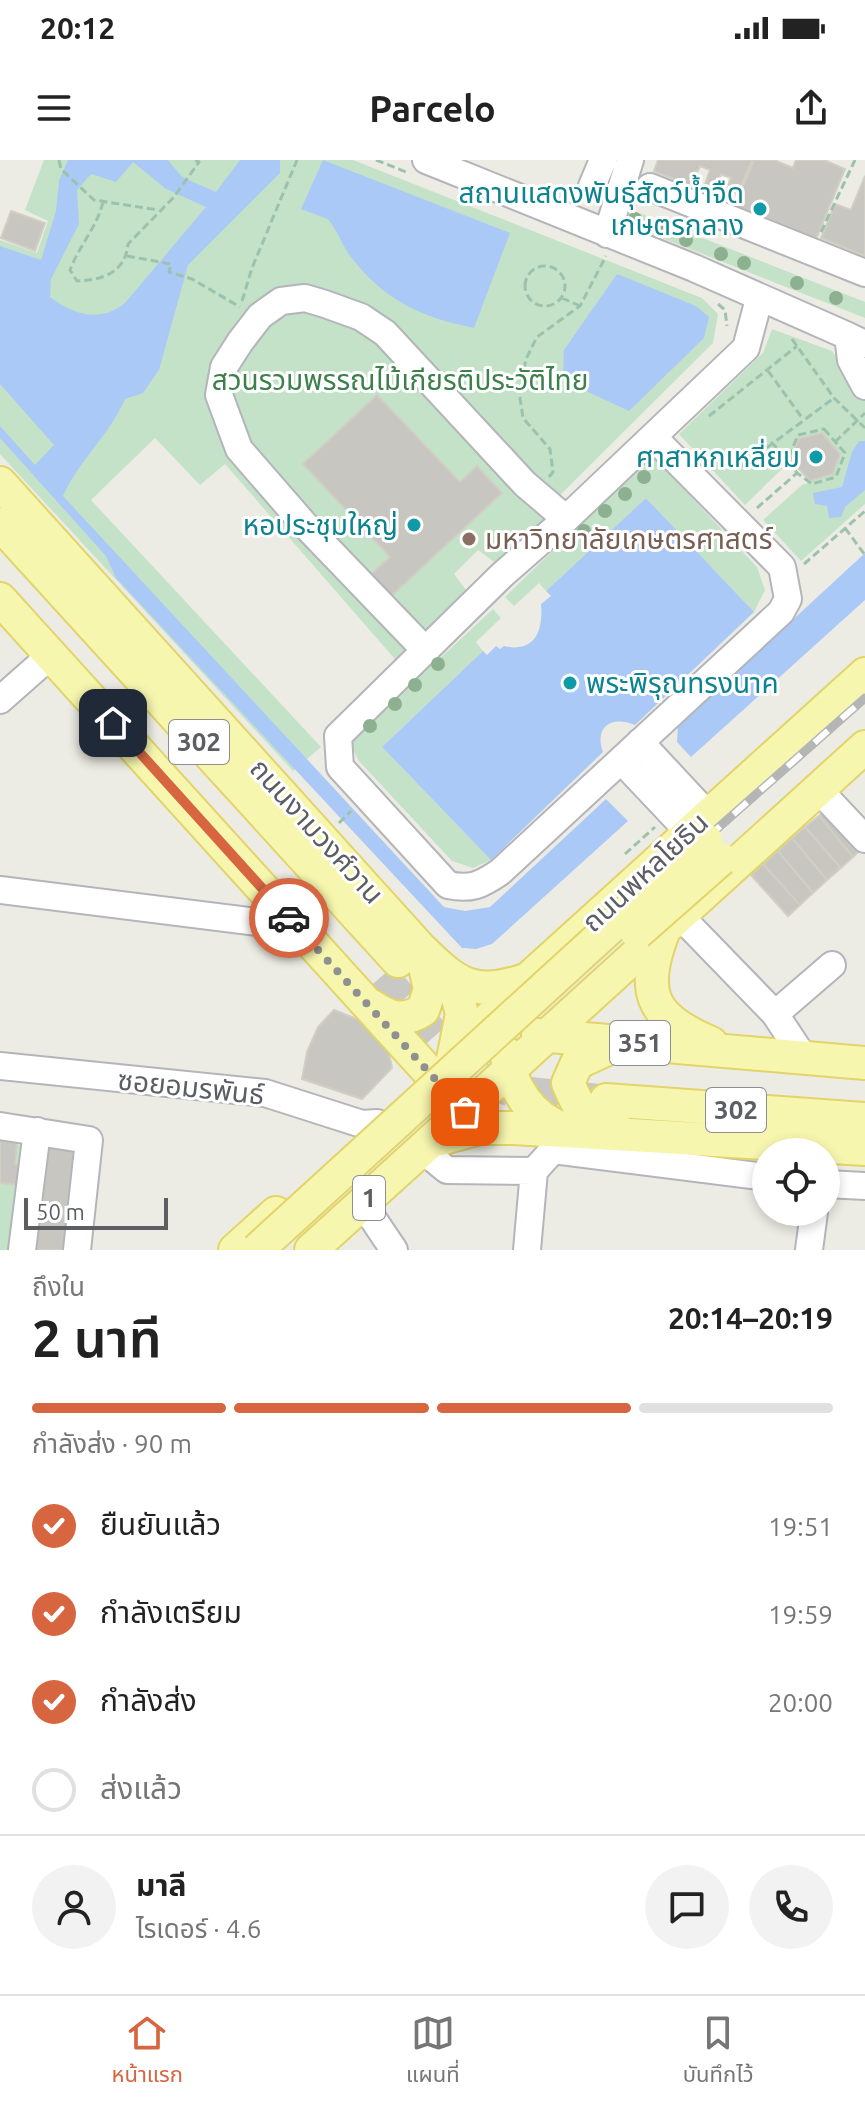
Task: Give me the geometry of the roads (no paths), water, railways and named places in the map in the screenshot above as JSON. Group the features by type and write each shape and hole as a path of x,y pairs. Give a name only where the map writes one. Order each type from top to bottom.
{"main road":[{"name":"ถนนงามวงศ์วาน","path":"0,483 391,972 450,1080"},
{"name":"ถนนงามวงศ์วาน","path":"0,524 391,972"},
{"name":"ถนนงามวงศ์วาน","path":"0,557 391,972"},
{"name":"ถนนงามวงศ์วาน","path":"0,599 298,927 391,972 453,979"},
{"name":"ถนนพหลโยธิน","path":"288,1250 865,674"},
{"name":"ถนนพหลโยธิน","path":"257,1250 706,836 865,696"},
{"name":"ถนนพหลโยธิน","path":"450,1080 520,987 627,889 865,729"},
{"name":"ถนนพหลโยธิน","path":"235,1250 377,1123 450,1080 508,1058 549,1035 865,747"},
{"path":"627,889 613,914 616,930 626,938 640,940 672,921"},
{"path":"672,921 650,965 650,989 668,1020 687,1033 732,1052"},
{"path":"424,1146 450,1080 462,1014 453,979 498,989 520,987 508,1058 524,1100 550,1124 575,1132"},
{"name":"351","path":"549,1035 865,1063"},
{"path":"624,1042 577,1063 568,1083 580,1111 592,1122 635,1135"},
{"path":"450,1080 508,1058"},
{"path":"450,1080 513,1121 536,1130"},
{"name":"302","path":"865,1098 608,1091 865,1119"},
{"path":"424,1146 480,1128 865,1149"},
{"name":"1","path":"311,1250 424,1146"},
{"path":"329,1166 363,1204"}],"street":[{"path":"592,186 603,160"},
{"path":"607,244 630,160"},
{"path":"423,169 607,244 694,268 856,340 851,360 865,386"},
{"path":"650,187 865,273"},
{"path":"426,651 305,525 239,449 219,395 224,367 250,311 281,301 305,298 361,317 385,333 525,484 566,519"},
{"path":"653,437 782,567 788,599 781,612 500,872 481,885 467,889 448,885 340,767 336,754 338,736 502,575 566,519 746,348 759,299"},
{"path":"0,700 51,655"},
{"path":"630,751 706,836"},
{"path":"818,789 865,839"},
{"path":"0,890 298,927"},
{"path":"672,921 775,1014 804,1058"},
{"path":"775,1014 832,965"},
{"name":"ซอยอมรพันธ์","path":"0,1066 265,1093 362,1124 377,1123"},
{"path":"0,1126 83,1137 90,1143 77,1250"},
{"path":"22,1250 37,1131"},
{"path":"424,1146 447,1170 534,1171"},
{"path":"527,1250 534,1171 553,1150 752,1175"},
{"path":"840,1185 865,1186"},
{"path":"363,1204 394,1250"},
{"path":"809,1250 812,1226"}],"water":[{"path":"68,160 168,160 182,177 216,192 240,160 280,160 280,173 188,265 159,370 143,393 125,399 63,496 444,907 465,911 490,907 606,799 628,821 492,944 476,949 462,948 116,578 106,556 0,438 0,426 35,465 54,445 0,384 0,246 41,260 56,211 59,181","holes":["133,162 166,189 206,207 125,303 97,315 78,312 50,297 51,279 79,224 77,190 91,174 116,182"]},
{"path":"323,160 510,233 474,328 421,312 391,296 351,257 328,219 301,209"},
{"path":"617,274 696,306 709,317 704,338 629,411 573,385 563,373 564,350"},
{"path":"859,441 865,441 865,490 845,507 841,517 829,518 827,506 815,504 813,493 842,487 852,452"},
{"path":"646,498 754,612 635,725 619,721 607,725 601,736 603,752 491,860 382,747 483,651 487,655 496,646 500,649 531,642 539,629 541,604 551,596 546,591"},
{"path":"865,553 865,600 691,757 677,742 678,726"}],"tunnel":[{"path":"382,976 467,1072 511,1091 599,1100"}],"railway":[{"path":"254,1250 572,957 865,698"},
{"path":"487,1052 632,920"}],"place":[{"name":"สถานแสดงพันธุ์สัตว์น้ำจืด เกษตรกลาง","path":"760,209"},
{"name":"ศาสาหกเหลี่ยม","path":"816,457"},
{"name":"หอประชุมใหญ่","path":"414,525"},
{"name":"มหาวิทยาลัยเกษตรศาสตร์","path":"469,539"},
{"name":"พระพิรุณทรงนาค","path":"570,683"}],"park label":[{"name":"สวนรวมพรรณไม้เกียรติประวัติไทย","path":"400,380"}]}
